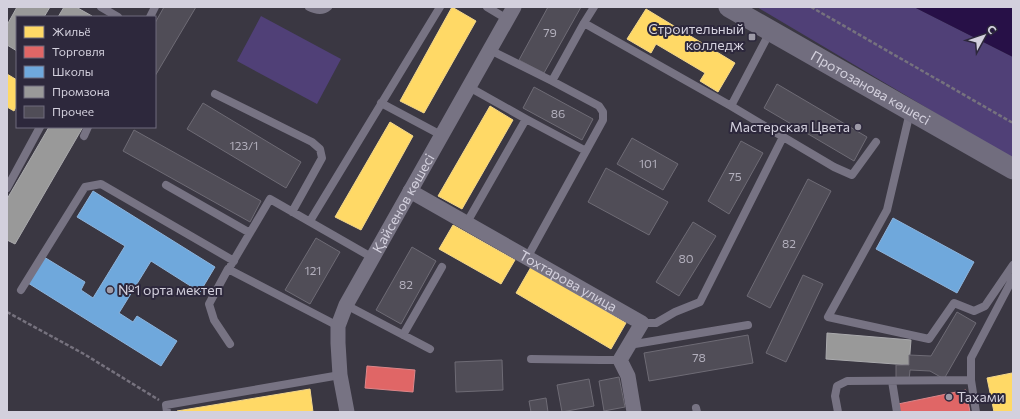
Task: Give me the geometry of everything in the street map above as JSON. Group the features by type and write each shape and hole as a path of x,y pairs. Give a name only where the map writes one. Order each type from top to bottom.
{"main road":[{"name":"Протозанова көшесі","path":"729,7 1013,169"}],"street":[{"name":"Қайсенов көшесі","path":"347,412 340,375 338,326 346,305 510,13"},
{"name":"Тохтарова улица","path":"410,191 642,323"},
{"path":"634,412 628,376 620,360 642,323"}],"lane":[{"path":"150,16 155,7"},
{"path":"309,7 316,10 326,9 328,7"},
{"path":"310,221 440,7"},
{"path":"487,7 510,13"},
{"path":"552,82 594,7"},
{"path":"103,8 116,16"},
{"path":"584,23 731,106 834,168 852,175 876,142"},
{"path":"731,106 771,31"},
{"path":"490,50 599,106 603,112 603,120 527,258"},
{"path":"469,87 586,151"},
{"path":"215,94 312,142 320,149 322,158 292,212"},
{"path":"381,104 441,135"},
{"path":"911,111 887,210 828,317 929,339 954,303 974,311 986,306 1013,265"},
{"path":"466,224 526,119"},
{"path":"7,188 39,128"},
{"path":"84,136 88,128"},
{"path":"642,323 656,323 675,312 700,302 783,137"},
{"path":"21,290 86,187 101,184 234,260"},
{"path":"166,184 250,233"},
{"path":"230,344 214,320 210,304 228,269 270,199 373,258"},
{"path":"403,335 442,267"},
{"path":"228,269 338,326"},
{"path":"976,412 971,380 971,358 1013,278"},
{"path":"346,305 430,349"},
{"path":"629,345 748,325"},
{"path":"531,359 620,360"},
{"path":"167,408 340,375"},
{"path":"838,412 835,396 837,386 847,381 971,380"},
{"path":"892,381 897,412"}],"path":[{"path":"811,7 1013,123"},
{"path":"7,312 84,354 167,408"}],"shaded area":[{"path":"757,7 914,7 1013,57 1013,159"},
{"path":"914,7 1013,7 1013,57"},
{"path":"261,16 341,59 317,104 237,61"}],"building: Жильё":[{"path":"452,7 476,21 424,113 400,101"},
{"path":"646,9 735,63 718,92 700,81 705,73 656,44 651,53 627,39"},
{"path":"7,74 16,79 16,107 14,111 7,107"},
{"path":"490,106 513,120 462,209 438,196"},
{"path":"390,122 413,136 361,230 335,217"},
{"path":"453,225 515,260 501,284 439,249"},
{"path":"531,267 626,323 611,349 516,293"},
{"path":"1012,373 1013,412 994,412 987,378"},
{"path":"310,389 313,412 177,412 177,411"}],"building: Торговля":[{"path":"367,366 415,370 413,392 365,388"},
{"name":"Тахами","path":"966,390 970,412 899,412 898,404"}],"building: Школы":[{"path":"93,191 215,267 200,292 151,261 119,313 133,322 137,316 177,341 161,366 28,283 44,257 85,282 81,290 93,298 125,246 77,217"},
{"path":"893,218 974,262 957,293 876,249"}],"building: Промзона":[{"path":"17,7 50,7 45,16 16,16 16,50 7,45 7,25"},
{"path":"64,7 76,7 92,16 59,16"},
{"path":"48,128 82,128 15,244 7,240 7,199"},
{"path":"827,333 911,340 909,365 826,359"}],"building: Прочее":[{"path":"164,7 196,7 156,74 156,21"},
{"path":"548,7 581,7 544,73 519,60"},
{"path":"777,84 867,137 854,161 764,108"},
{"path":"534,87 593,119 582,140 523,108"},
{"path":"203,103 301,162 286,188 187,129"},
{"path":"134,130 261,201 250,222 123,151"},
{"path":"632,138 678,164 663,190 617,164"},
{"path":"741,141 763,153 729,214 708,201"},
{"path":"606,168 668,202 649,235 588,202"},
{"path":"808,179 831,191 770,308 747,296"},
{"path":"693,222 716,236 679,296 656,282"},
{"path":"316,238 340,252 310,304 285,290"},
{"path":"412,247 436,261 401,324 376,310"},
{"path":"803,275 823,284 786,362 766,353"},
{"path":"957,312 976,323 944,379 930,371 910,370 909,380 896,379 896,365 909,365 909,355 931,356"},
{"path":"748,335 753,363 649,381 644,353"},
{"path":"502,360 503,390 456,392 455,362"},
{"path":"619,377 625,407 604,411 599,381"},
{"path":"589,379 594,406 562,412 557,385"},
{"path":"546,398 548,412 531,412 529,401"}],"place":[{"name":"Строительный колледж","path":"752,37"},
{"name":"Мастерская Цвета","path":"858,127"},
{"name":"№1 орта мектеп","path":"110,290"},
{"name":"Тахами","path":"949,397"}]}
